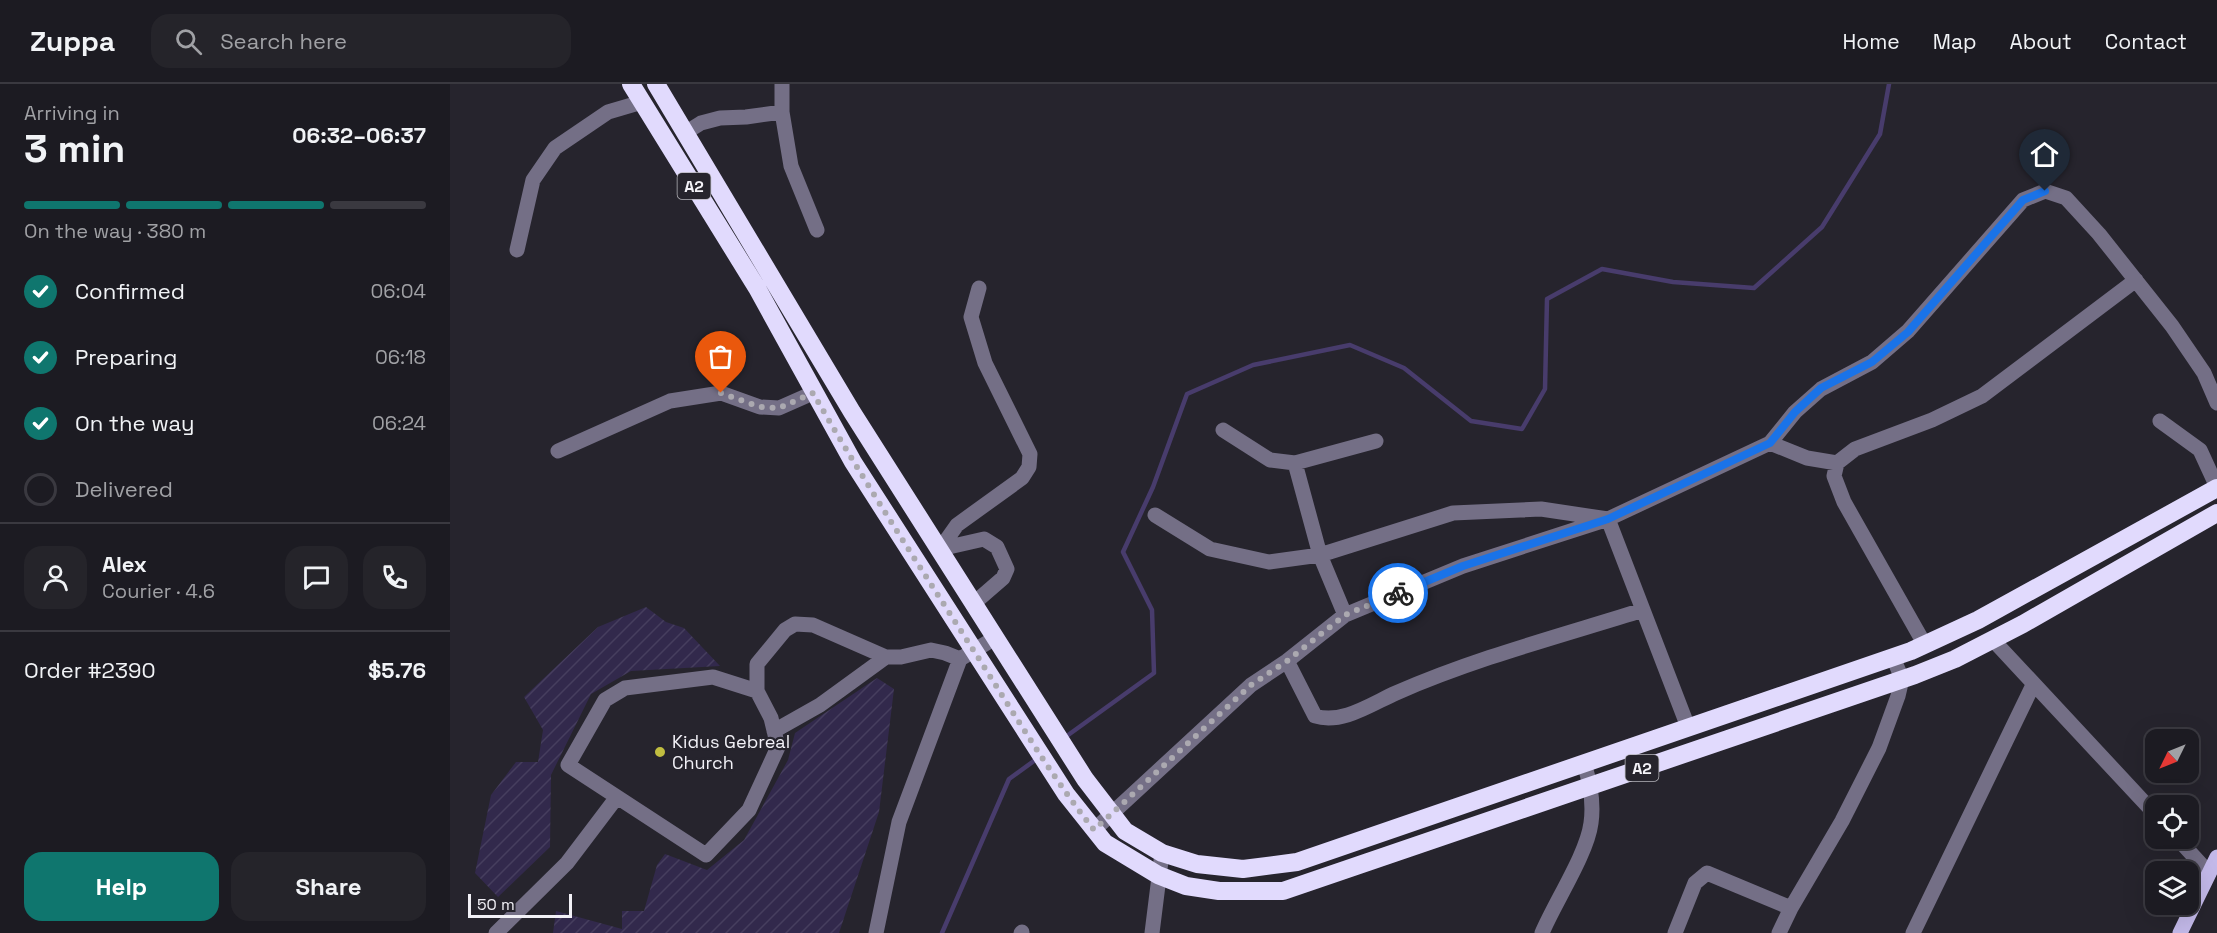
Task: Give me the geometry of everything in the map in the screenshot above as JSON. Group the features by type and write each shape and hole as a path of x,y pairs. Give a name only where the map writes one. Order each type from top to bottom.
{"highway":[{"name":"A2","path":"631,84 757,288 813,393 967,655 1013,712 1066,794 1106,843 1158,875 1186,886 1219,891 1283,891 1902,679 1955,659 1993,640 2217,513"},
{"name":"A2","path":"656,84 852,412 1085,779 1125,831 1162,853 1197,864 1243,869 1297,862 1893,657 1978,620 2217,488"},
{"path":"2165,517 2174,538"}],"main road":[{"path":"2180,933 2217,857"}],"street":[{"path":"782,84 782,112 791,166 816,230"},
{"path":"517,250 533,180 555,148 608,112 642,102"},
{"path":"685,133 701,123 720,118 782,112"},
{"path":"1094,830 1251,685 1287,661 1345,615 1463,566 1608,519 1770,443 1795,412 1821,388 1872,362 1908,332 2023,200 2045,191 2066,198 2099,234 2172,326 2204,373 2217,404"},
{"path":"1925,645 1844,502 1834,476 1837,463 1855,449 1932,420 1982,396 2136,280"},
{"path":"940,549 957,525 1022,478 1029,467 1030,454 986,363 971,317 979,288"},
{"path":"558,451 669,401 721,393 760,407 779,408 813,393"},
{"path":"2160,421 2200,450 2217,488"},
{"path":"1223,430 1270,460 1295,463 1376,441"},
{"path":"1770,443 1807,458 1837,463"},
{"path":"1295,463 1320,555 1345,615"},
{"path":"1155,515 1210,549 1269,562 1320,555 1452,513 1541,509 1608,519"},
{"path":"1608,519 1688,727"},
{"path":"940,549 984,539 997,547 1007,569 1003,578 973,604"},
{"path":"1287,661 1316,716 1325,719 1344,716 1442,673 1643,610"},
{"path":"757,691 713,676 625,688 605,700 568,765 706,855 749,810 778,747 771,718 757,691 758,664 785,630 795,624 813,625 886,657 901,657 931,651 967,655 995,638"},
{"path":"1993,640 2145,803"},
{"path":"876,933 899,822 967,655"},
{"path":"774,731 820,705 886,657"},
{"path":"1779,933 1880,748 1902,679 1893,657"},
{"path":"1913,933 2033,685"},
{"path":"1542,933 1580,855 1591,823 1591,785 1584,763"},
{"path":"496,933 567,863 617,797"},
{"path":"2187,849 2209,873"},
{"path":"1152,933 1162,853"},
{"path":"1675,933 1695,883 1707,873 1791,908"}],"shaded area":[{"path":"646,607 666,622 684,628 720,666 631,671 591,694 551,775 550,847 498,897 475,873 491,795 516,762 538,762 543,730 524,697 598,627"},
{"path":"877,678 894,689 879,812 839,933 553,933 556,911 622,929 622,911 644,911 657,865 665,854 707,870 744,840 788,760 795,733"}],"waterway":[{"path":"1064,738 1154,673 1152,610 1123,552 1153,487 1187,394 1253,365 1350,345 1404,368 1471,421 1522,429 1545,389 1547,299 1602,269 1673,282 1754,288 1822,227 1880,134 1889,84"},
{"path":"942,933 1009,779 1038,758"}],"way so far":[{"path":"721,393 760,407 779,408 813,393 853,462 1013,712 1066,794 1094,830 1251,685 1287,661 1345,615 1398,593"}],"place":[{"name":"Kidus Gebreal Church","path":"660,752"}],"route":[{"path":"1398,593 1463,566 1608,519 1770,443 1795,412 1821,388 1872,362 1908,332 2023,200 2045,191"}]}
